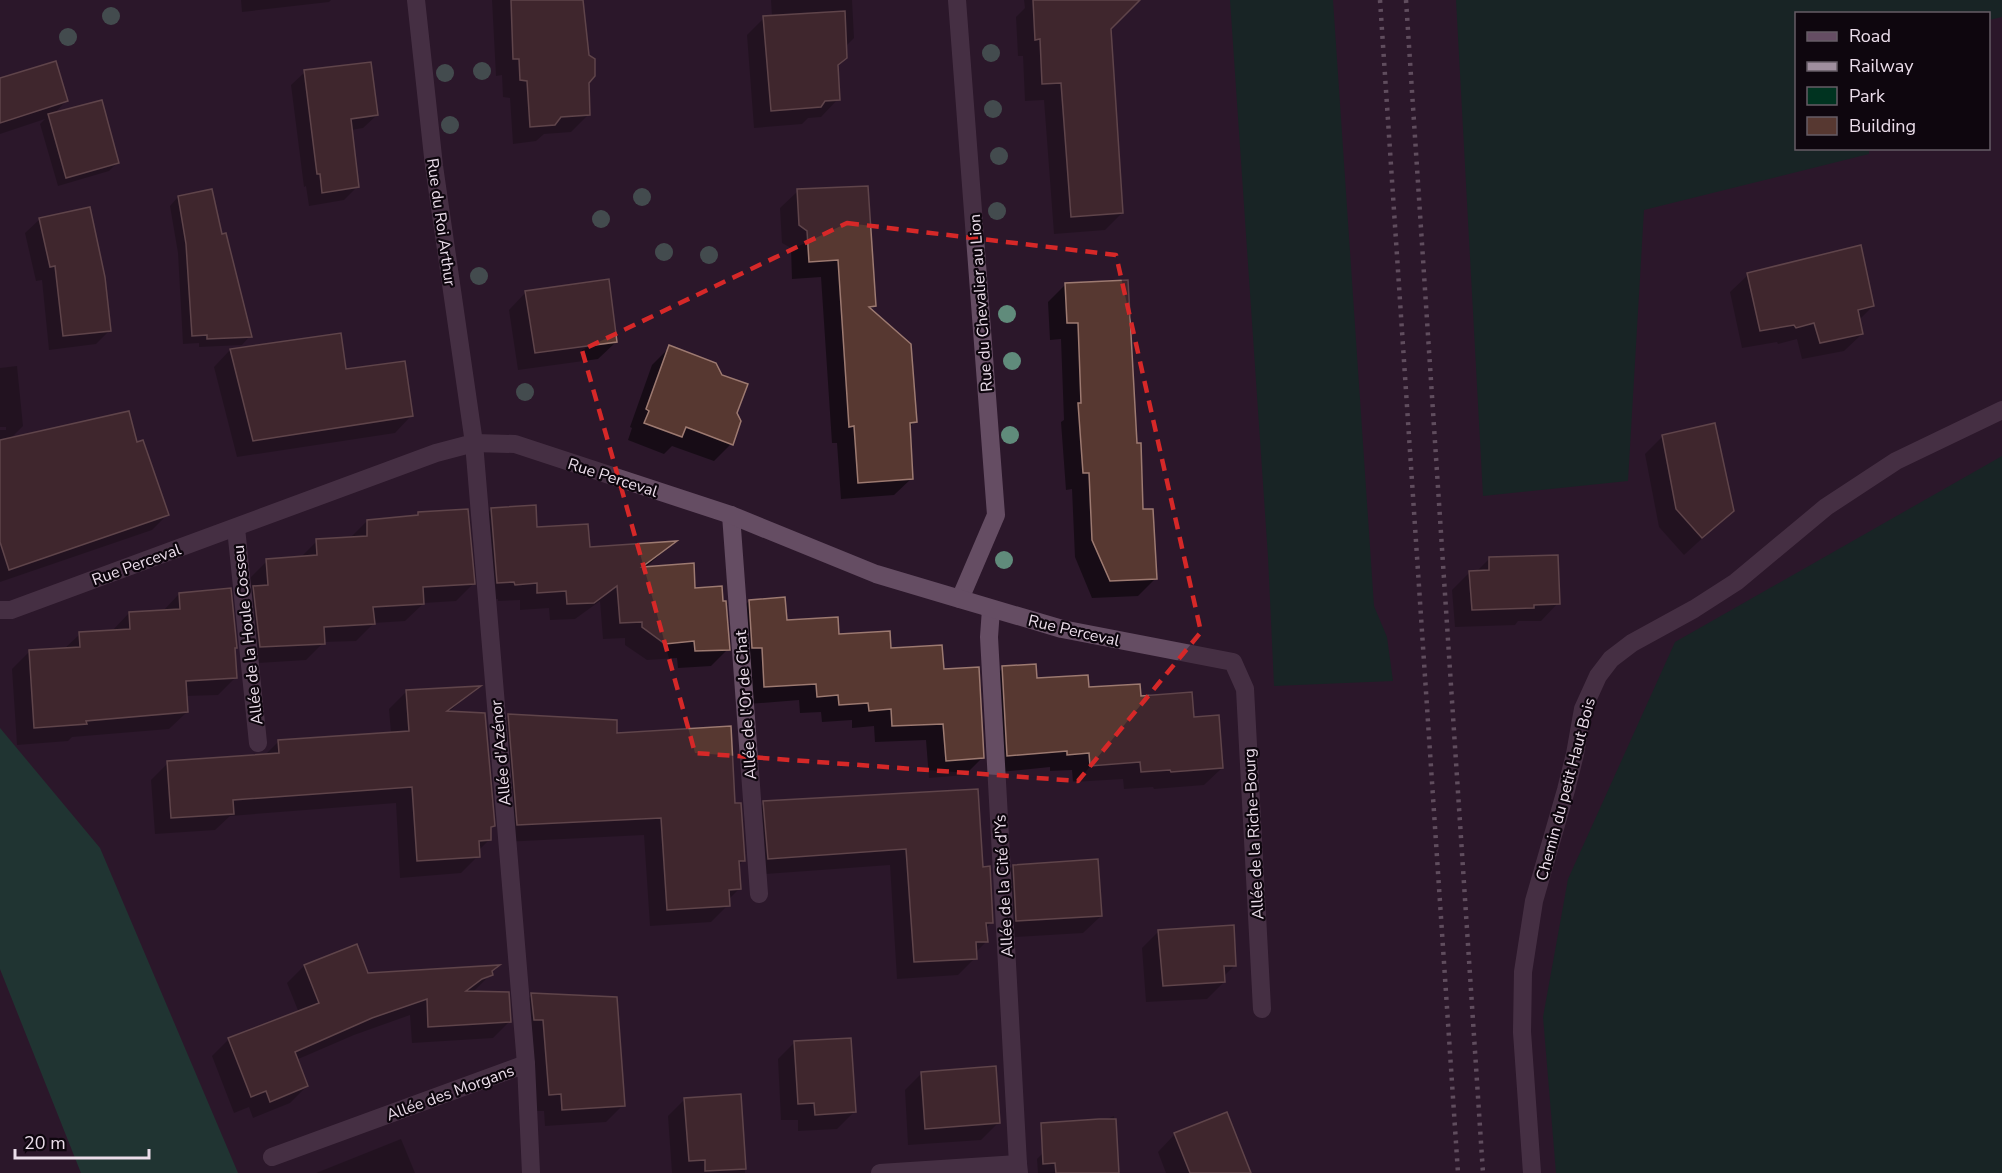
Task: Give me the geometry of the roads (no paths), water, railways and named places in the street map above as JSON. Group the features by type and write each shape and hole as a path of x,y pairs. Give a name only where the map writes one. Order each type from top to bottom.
{"street":[{"name":"Rue du Roi Arthur","path":"416,0 434,166 474,443"},
{"name":"Rue du Chevalier au Lion","path":"957,0 996,515 960,600"},
{"name":"Chemin du petit Haut Bois","path":"1532,1173 1521,1003 1525,953 1534,902 1575,754 1583,710 1598,676 1611,659 1632,643 1694,609 1736,582 1826,507 1887,466 2002,410"},
{"name":"Rue Perceval","path":"0,609 11,609 436,453 474,443 516,444 731,516 876,573 960,600 1062,629 1233,662"},
{"name":"Allée d'Azénor","path":"474,443 526,1064"},
{"name":"Allée de l'Or de Chat","path":"731,516 759,894"},
{"name":"Allée de la Houle Cosseu","path":"236,528 258,743"},
{"name":"Allée de la Cité d'Ys","path":"991,609 989,637 1019,1168"},
{"name":"Allée de la Riche-Bourg","path":"1233,662 1245,689 1262,1008"},
{"name":"Allée des Morgans","path":"272,1157 526,1064 531,1173"},
{"path":"880,1173 1019,1168"}],"railway":[{"path":"1380,0 1458,1173"},
{"path":"1406,0 1483,1173"}]}
